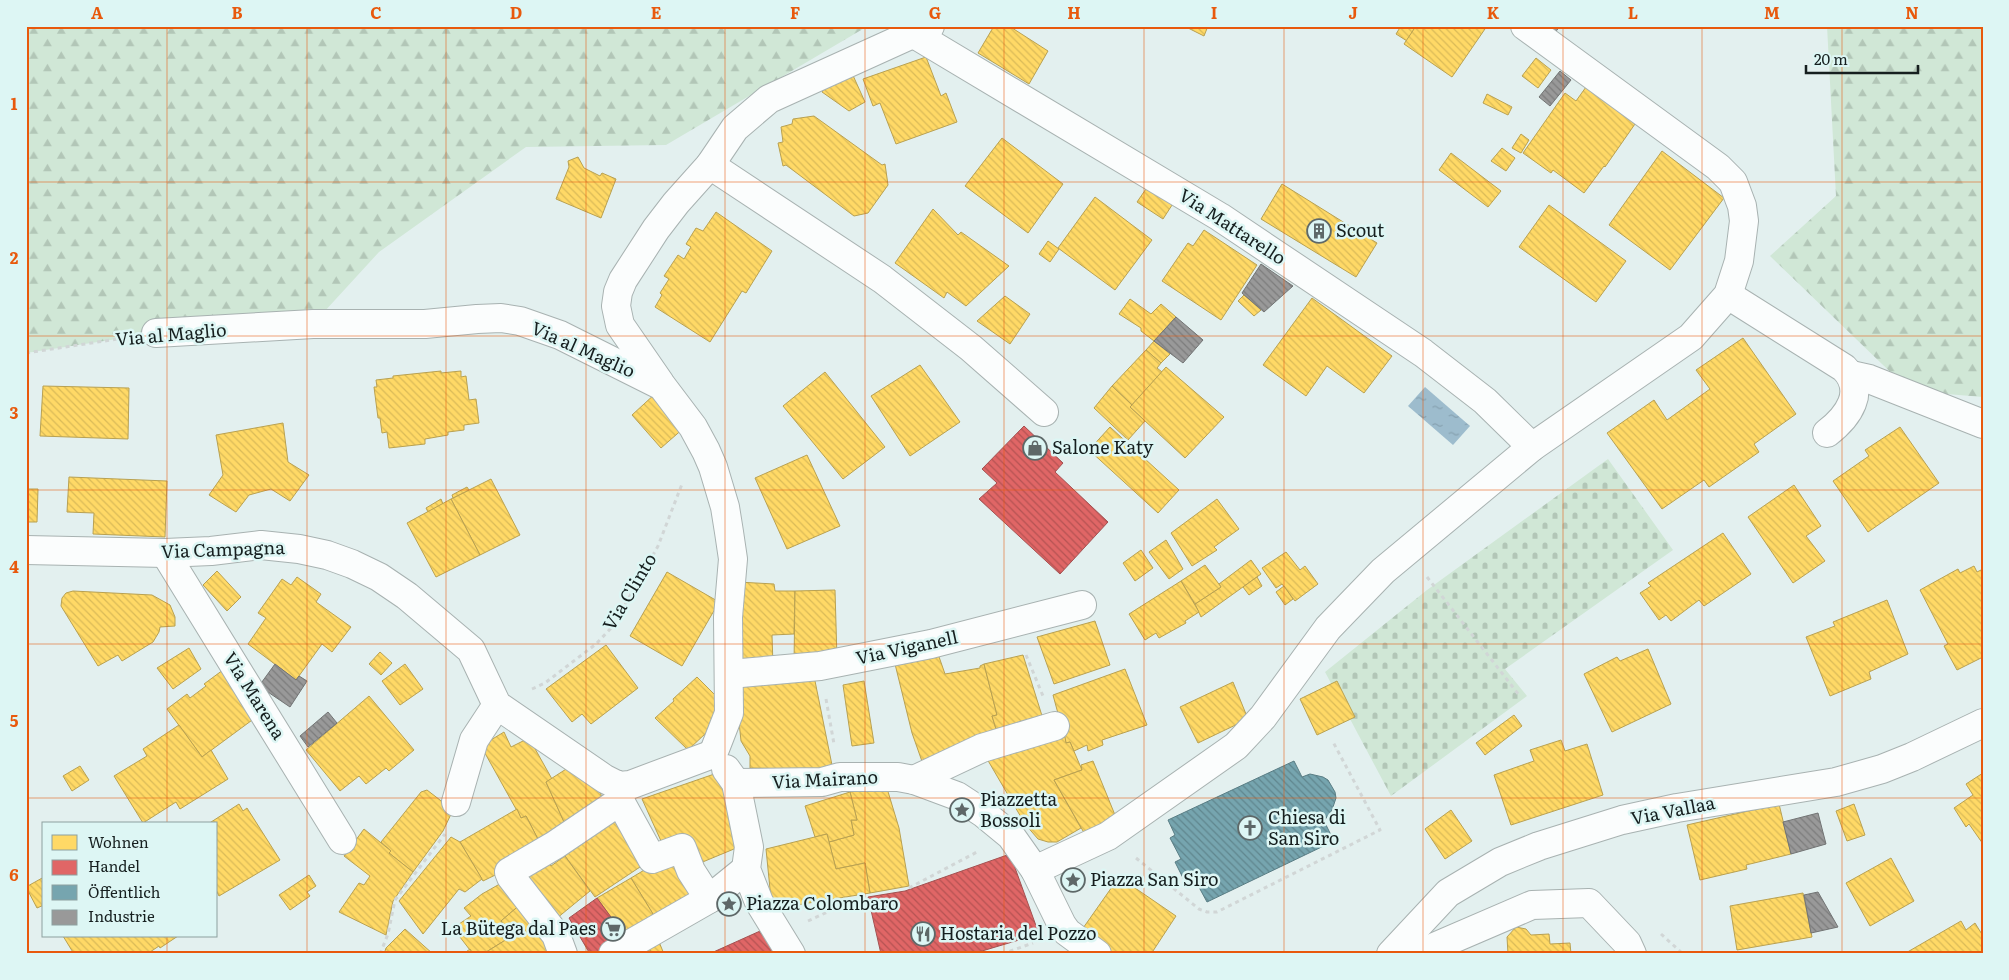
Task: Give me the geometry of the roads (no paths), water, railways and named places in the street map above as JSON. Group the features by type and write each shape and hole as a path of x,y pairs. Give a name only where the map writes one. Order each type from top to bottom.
{"street":[{"path":"1035,870 1108,836 1236,746 1249,734 1328,628 1383,571 1532,447 1691,337 1728,295 1739,261 1744,221 1742,206 1733,182 1718,167 1525,26"},
{"path":"662,386 620,325 616,306 618,292 623,280 656,229 710,165 735,128 769,99 922,30"},
{"name":"Via Mattarello","path":"922,30 1220,217 1423,353 1485,401 1532,447"},
{"path":"710,165 882,279 970,348 1044,412"},
{"path":"1728,295 1844,368 1851,375 1869,378 1983,424"},
{"name":"Via al Maglio","path":"156,333 313,324 425,324 501,318 560,335 662,386 693,427 713,467 725,507 733,559 728,616 729,713 713,754"},
{"path":"1827,433 1837,426 1851,406 1854,393 1851,375"},
{"name":"Via Campagna","path":"26,550 165,553 211,551 261,545 299,549 327,555 379,577 407,596 471,650 497,705"},
{"name":"Via Marena","path":"165,553 342,840"},
{"name":"Via Viganell","path":"730,674 820,666 931,644 1082,604"},
{"path":"456,802 474,740 497,705 605,779 621,794 652,859 682,848 691,871 709,899"},
{"name":"Via Vallaa","path":"1391,954 1448,893 1500,862 1538,846 1622,820 1677,808 1836,782 1912,758 1983,723"},
{"path":"914,780 982,748 1055,726"},
{"path":"563,954 556,935 509,872 555,846 621,794 639,783 713,754 736,782 749,847 746,869 759,902 786,944"},
{"name":"Via Mairano","path":"736,782 822,782 840,777 898,777 914,780 958,796 1011,836 1035,870 1067,932 1097,954"},
{"path":"613,954 709,899 746,869"},
{"path":"1418,954 1532,905 1589,903 1627,943 1632,954"}],"water":[{"path":"1425,387 1470,426 1453,445 1408,406"}],"place":[{"name":"Scout","path":"1319,231"},
{"name":"Salone Katy","path":"1035,448"},
{"name":"Piazzetta Bossoli","path":"962,810"},
{"name":"Chiesa di San Siro","path":"1250,828"},
{"name":"Piazza San Siro","path":"1073,880"},
{"name":"Piazza Colombaro","path":"729,904"},
{"name":"La Bütega dal Paes","path":"613,929"},
{"name":"Hostaria del Pozzo","path":"923,934"}]}
